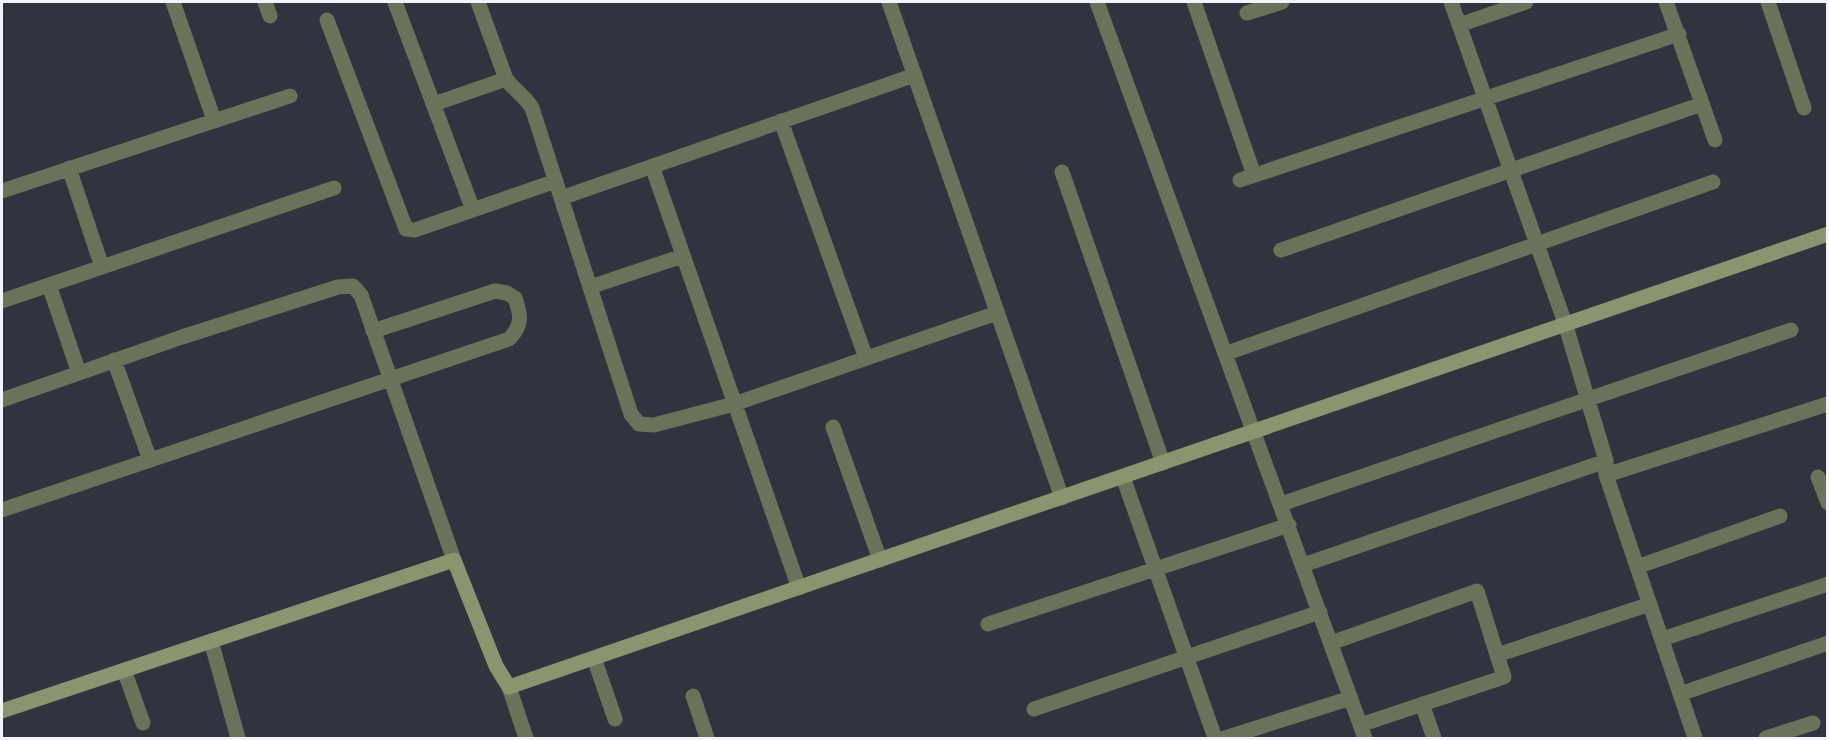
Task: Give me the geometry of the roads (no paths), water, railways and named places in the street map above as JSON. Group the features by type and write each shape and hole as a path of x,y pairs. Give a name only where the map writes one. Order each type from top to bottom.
{"street":[{"path":"173,2 214,120"},
{"path":"265,2 270,16"},
{"path":"395,2 473,210"},
{"path":"478,2 506,79 524,94 532,108 631,414 639,424 654,425 734,404 998,313"},
{"path":"889,2 1062,498"},
{"path":"1097,2 1256,432 1281,504 1363,732 1422,704 1504,677 1477,591 1331,643"},
{"path":"1194,2 1247,177 1679,34"},
{"path":"1247,13 1282,2"},
{"path":"1451,2 1565,323 1637,567 1695,738"},
{"path":"1460,24 1526,2"},
{"path":"1767,2 1804,108"},
{"path":"1670,3 1715,140"},
{"path":"327,20 406,229 415,230 556,181"},
{"path":"561,198 915,75"},
{"path":"434,104 506,79"},
{"path":"2,191 290,96"},
{"path":"1281,250 1702,104"},
{"path":"782,121 866,358"},
{"path":"652,166 799,588"},
{"path":"69,168 102,267"},
{"path":"1062,172 1163,463"},
{"path":"1227,353 1713,182"},
{"path":"2,301 334,188"},
{"path":"509,687 1827,234"},
{"path":"590,287 683,256"},
{"path":"49,285 79,373"},
{"path":"2,400 114,360 338,287 352,286 361,295 454,560 496,666 509,687 526,738"},
{"path":"2,510 509,339 518,330 521,317 515,298 507,293 495,291 373,331"},
{"path":"1281,504 1791,330"},
{"path":"114,360 150,460"},
{"path":"1303,565 1606,468 1827,404"},
{"path":"833,427 880,560"},
{"path":"1123,477 1215,738"},
{"path":"1818,477 1827,503"},
{"path":"1637,567 1780,516"},
{"path":"988,624 1289,525"},
{"path":"2,711 454,560"},
{"path":"1662,639 1827,584"},
{"path":"1497,655 1650,604"},
{"path":"1034,709 1320,612"},
{"path":"211,641 238,738"},
{"path":"1680,694 1827,643"},
{"path":"594,658 615,718"},
{"path":"124,670 143,723"},
{"path":"693,696 707,738"},
{"path":"1225,738 1351,698"},
{"path":"1422,704 1434,738"},
{"path":"1766,738 1813,723"}]}
